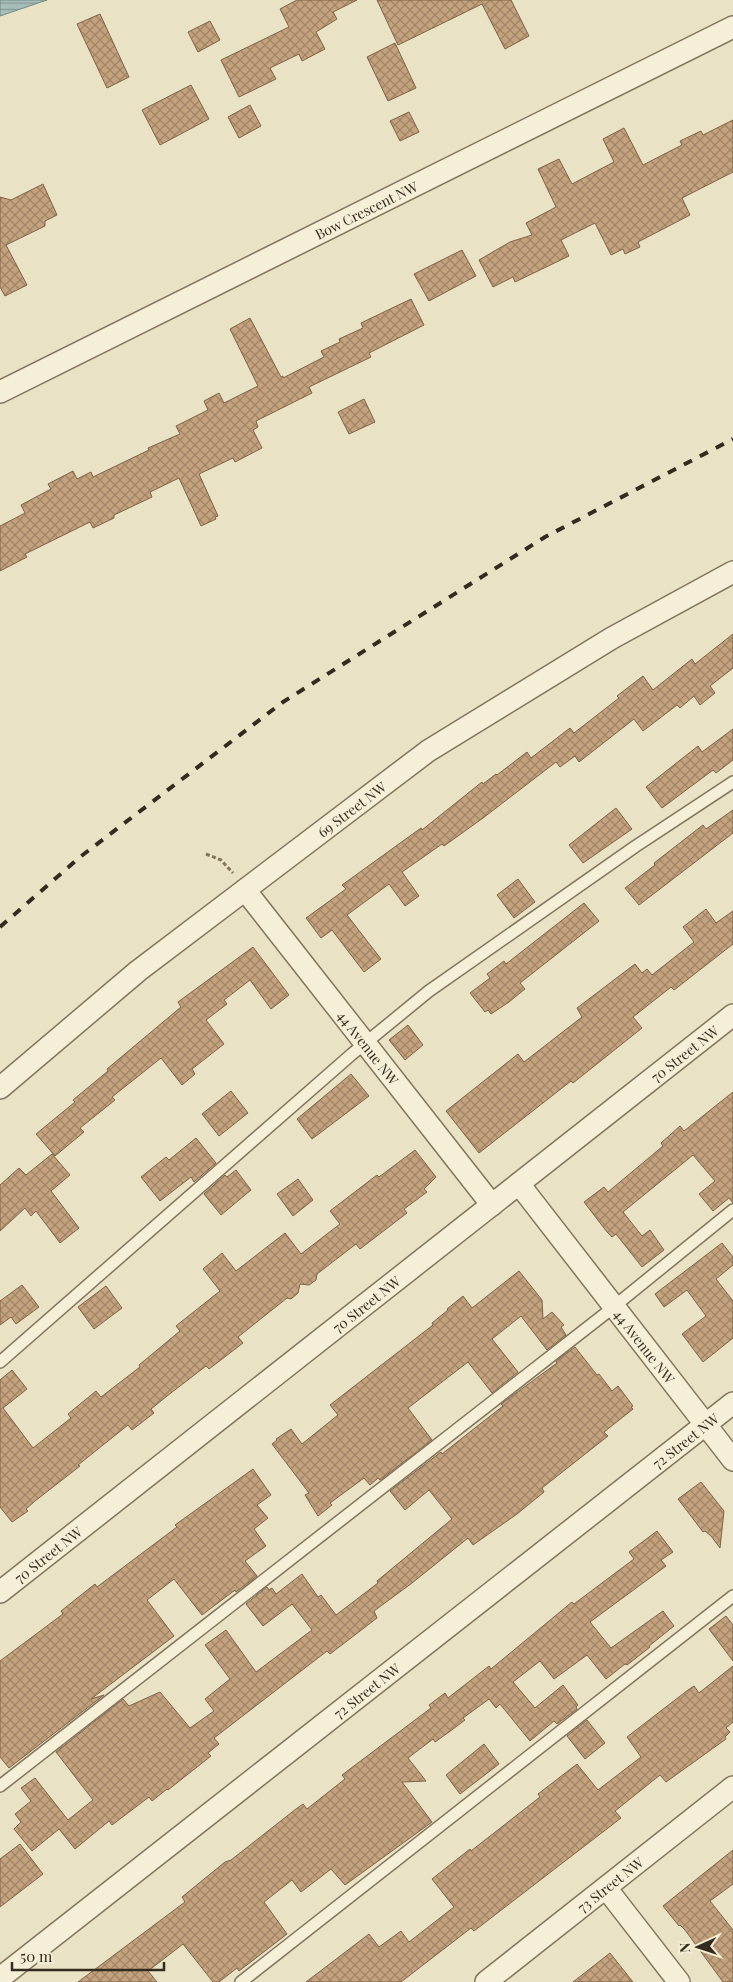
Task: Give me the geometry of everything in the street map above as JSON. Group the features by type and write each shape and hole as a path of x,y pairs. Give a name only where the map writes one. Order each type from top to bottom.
{"street":[{"name":"Bow Crescent NW","path":"0,392 733,27"},
{"name":"69 Street NW","path":"0,1088 138,971 428,751 612,638 733,572"},
{"name":"44 Avenue NW","path":"245,890 492,1205"},
{"name":"70 Street NW","path":"0,1592 733,1015"},
{"name":"44 Avenue NW","path":"519,1184 733,1460"},
{"name":"72 Street NW","path":"0,1978 733,1403"},
{"name":"73 Street NW","path":"486,1982 733,1787"},
{"path":"606,1888 678,1982"}],"lane":[{"path":"0,1362 364,1044 429,991 636,846 733,782"},
{"path":"0,1786 614,1306 733,1210"},
{"path":"241,1982 733,1596"}],"path":[{"path":"206,854 221,860 245,890"}],"water":[{"path":"0,0 47,0 0,16"}],"building":[{"path":"297,0 357,0 333,12 337,19 316,32 325,49 302,61 299,54 270,68 276,79 239,97 221,60 289,27 280,9"},
{"path":"377,0 511,0 529,36 505,49 482,4 398,45"},
{"path":"100,14 129,77 107,88 77,24"},
{"path":"210,21 220,40 198,52 188,32"},
{"path":"395,43 416,88 388,101 367,57"},
{"path":"191,85 209,119 160,145 142,110"},
{"path":"250,105 261,126 239,138 228,117"},
{"path":"409,112 419,132 400,141 390,121"},
{"path":"733,120 733,172 682,198 690,215 638,242 640,247 625,254 623,249 611,255 595,223 561,240 569,256 515,282 513,277 493,287 479,260 510,242 532,235 526,223 556,207 538,169 559,159 572,184 614,162 603,139 624,128 643,165 682,145 680,141 701,131 703,135"},
{"path":"43,184 57,215 45,221 45,226 6,245 27,285 5,296 0,287 0,197 11,200"},
{"path":"462,250 476,276 429,301 414,274"},
{"path":"411,299 424,325 369,353 371,357 309,387 312,393 256,421 258,427 253,430 262,448 235,462 233,458 199,474 218,516 215,517 216,519 201,526 179,478 150,492 152,497 114,515 114,518 93,528 90,522 25,554 27,557 0,571 0,526 25,513 21,505 51,489 48,484 73,471 77,479 91,472 93,477 149,450 148,448 180,434 176,426 208,410 204,401 219,393 224,403 258,386 230,329 250,318 283,378 324,357 321,351 340,342 339,339 363,328 361,323"},
{"path":"364,399 375,422 349,434 338,412"},
{"path":"733,634 733,668 710,686 715,693 700,705 694,696 680,708 677,705 643,731 634,719 579,762 575,756 560,767 556,762 444,846 442,844 402,872 419,896 405,906 389,884 347,915 381,959 364,972 332,930 321,938 306,918 346,889 342,885 421,828 422,830 482,782 483,784 497,775 527,752 531,758 570,728 574,733 619,698 617,696 643,676 653,690 692,659 695,664"},
{"path":"733,729 733,760 716,773 713,770 662,808 646,787 698,746 702,752"},
{"path":"616,808 632,829 583,863 569,845"},
{"path":"733,810 733,833 639,905 625,888 703,825 706,829"},
{"path":"518,879 535,902 514,918 497,895"},
{"path":"584,903 599,921 520,983 525,989 509,1002 491,1014 488,1010 485,1012 470,993 490,978 487,974 504,961 506,964"},
{"path":"706,909 716,923 733,911 733,944 674,990 671,987 633,1017 642,1028 573,1083 571,1081 479,1153 446,1111 518,1054 524,1062 582,1017 577,1008 635,964 642,973 647,969 652,975 694,942 683,927"},
{"path":"253,947 289,995 271,1009 250,980 224,1000 227,1004 206,1020 224,1044 192,1069 195,1074 182,1085 161,1058 112,1097 115,1100 80,1128 84,1132 55,1156 36,1134 75,1102 73,1100 108,1071 107,1069 181,1007 178,1002"},
{"path":"408,1025 423,1045 405,1060 389,1040"},
{"path":"351,1074 369,1096 312,1139 297,1119"},
{"path":"231,1091 248,1113 219,1136 202,1114"},
{"path":"733,1092 733,1203 729,1198 713,1211 699,1194 715,1181 693,1155 623,1212 642,1236 650,1230 664,1250 642,1267 616,1234 612,1237 607,1232 584,1202 604,1187 608,1192 663,1146 661,1143 680,1126 684,1131"},
{"path":"196,1138 216,1163 194,1182 191,1177 160,1201 141,1177 166,1157 169,1160"},
{"path":"415,1150 436,1177 424,1189 427,1192 404,1209 407,1213 360,1249 356,1244 317,1274 316,1280 309,1285 300,1284 298,1293 291,1299 287,1298 238,1337 243,1343 209,1369 206,1366 167,1396 151,1409 154,1413 132,1430 128,1425 35,1501 26,1509 28,1511 12,1522 0,1507 0,1380 12,1370 27,1389 3,1408 33,1448 71,1418 68,1414 96,1391 101,1397 140,1367 139,1365 180,1331 176,1326 220,1291 203,1269 222,1253 236,1271 285,1233 301,1254 340,1224 330,1211 377,1175 379,1177"},
{"path":"52,1154 70,1175 51,1191 79,1228 60,1243 36,1211 31,1216 25,1208 0,1231 0,1185 19,1168 26,1175"},
{"path":"236,1170 251,1190 221,1215 204,1194 225,1175 227,1177"},
{"path":"298,1179 313,1200 293,1216 277,1194"},
{"path":"722,1243 733,1257 733,1265 716,1279 733,1301 733,1338 703,1362 682,1334 706,1316 687,1290 664,1307 655,1294"},
{"path":"519,1271 542,1300 543,1319 552,1312 564,1325 561,1327 566,1335 547,1350 521,1316 492,1339 518,1372 492,1393 468,1362 408,1408 432,1440 380,1480 378,1478 370,1485 364,1478 330,1503 332,1505 318,1516 305,1495 309,1493 272,1444 276,1439 291,1429 302,1444 338,1415 330,1405 433,1325 432,1323 463,1296 472,1308"},
{"path":"22,1285 39,1307 16,1324 11,1317 0,1325 0,1301"},
{"path":"106,1286 122,1308 94,1329 78,1307"},
{"path":"575,1347 612,1391 618,1386 633,1406 631,1407 633,1409 604,1432 608,1436 542,1488 544,1492 517,1514 473,1545 468,1538 374,1611 377,1618 330,1654 327,1651 214,1738 219,1744 208,1753 211,1756 168,1790 152,1801 149,1797 112,1825 109,1821 75,1849 59,1829 32,1851 14,1829 21,1822 15,1814 31,1801 21,1788 35,1778 68,1820 93,1800 56,1752 123,1699 129,1706 160,1692 190,1728 214,1711 205,1699 230,1679 205,1645 226,1630 256,1672 312,1630 292,1604 263,1626 246,1604 267,1587 269,1590 272,1588 276,1594 302,1574 318,1597 321,1595 336,1615 378,1583 377,1581 452,1519 429,1490 405,1510 390,1491 441,1452 442,1454 503,1406 501,1404 557,1363 556,1361"},
{"path":"253,1469 271,1495 257,1505 268,1518 254,1529 266,1546 245,1561 257,1576 202,1615 174,1579 147,1600 174,1636 91,1699 104,1695 9,1768 0,1757 0,1661 63,1614 61,1611 95,1584 97,1587 177,1527 175,1525"},
{"path":"701,1482 724,1511 720,1548 711,1536 705,1531 703,1532 678,1499"},
{"path":"657,1531 673,1552 661,1560 666,1566 590,1622 611,1648 663,1611 674,1626 627,1665 625,1664 606,1679 587,1655 554,1679 540,1661 513,1682 535,1708 563,1685 578,1705 577,1709 557,1724 554,1721 530,1741 500,1704 496,1708 489,1699 463,1718 465,1720 449,1732 435,1742 433,1739 408,1758 426,1781 402,1782 432,1822 345,1885 331,1869 301,1892 292,1880 264,1902 287,1934 239,1971 237,1968 219,1982 213,1982 183,1944 148,1971 157,1982 78,1982 185,1902 182,1897 225,1862 231,1860 303,1804 307,1809 345,1779 342,1775 431,1708 429,1705 445,1693 448,1698 489,1666 491,1669 572,1602 574,1604 634,1559 629,1552"},
{"path":"726,1616 733,1625 733,1661 709,1629"},
{"path":"733,1666 733,1722 726,1728 730,1732 725,1737 726,1739 666,1782 660,1775 615,1811 621,1818 474,1931 471,1928 401,1982 306,1982 369,1934 379,1947 401,1931 409,1942 454,1907 432,1879 540,1797 538,1794 577,1764 598,1790 641,1757 627,1737 688,1690 694,1686 699,1693"},
{"path":"587,1720 605,1743 585,1759 567,1736"},
{"path":"484,1744 499,1764 460,1794 446,1775"},
{"path":"20,1844 43,1874 0,1907 0,1859"},
{"path":"733,1850 733,1884 710,1901 733,1930 733,1982 723,1982 685,1930 679,1926 663,1906"},
{"path":"610,1953 633,1982 573,1982"}],"railway":[{"path":"0,927 80,857 283,702 545,537 733,439"}]}
